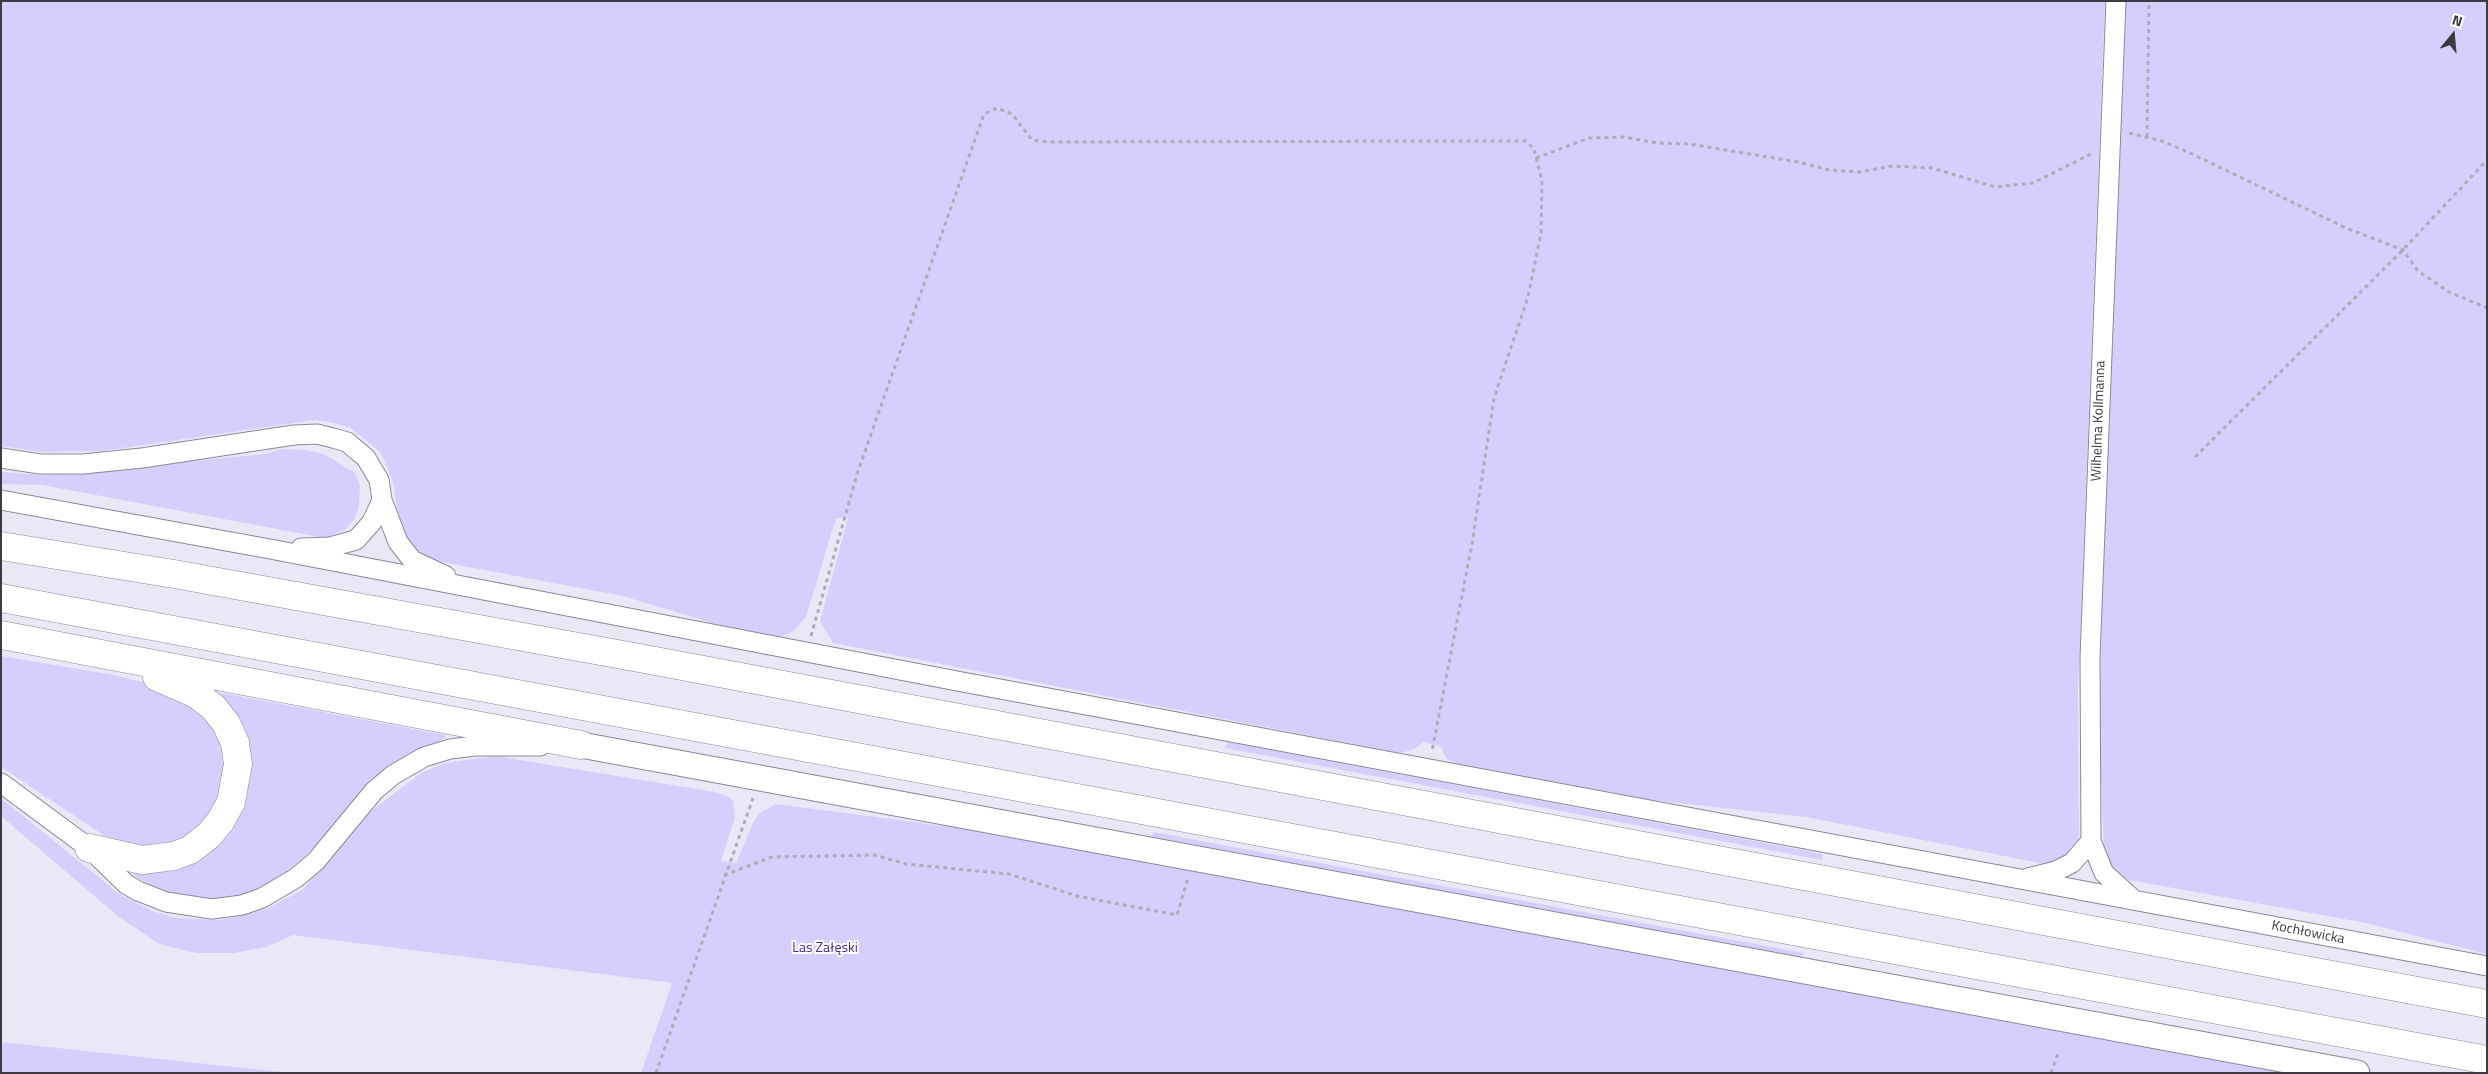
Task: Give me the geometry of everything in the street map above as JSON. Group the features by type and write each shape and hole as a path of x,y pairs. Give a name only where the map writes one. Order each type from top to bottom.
{"highway":[{"path":"1,546 174,574 634,657 2487,1004"},
{"path":"1,598 2487,1060"},
{"path":"1,636 581,745"},
{"path":"89,848 142,860 174,856 190,850 209,835 226,813 235,789 238,764 235,743 223,718 196,694 162,680 124,658"}],"main road":[{"path":"581,745 2357,1073"}],"street":[{"name":"Wilhelma Kollmanna","path":"2091,841 2089,698 2116,1"},
{"path":"1,458 40,464 83,464 142,458 294,434 317,434 347,442 366,458 378,480 382,500 398,542 412,560 469,588"},
{"path":"1,500 270,549 330,547 356,540 372,522 382,500"},
{"name":"Kochłowicka","path":"270,549 806,653 2484,966"},
{"path":"1,783 89,848 126,884 150,897 182,906 212,909 242,905 278,890 301,874 316,861 374,791 393,775 424,757 450,749 474,746 581,745"},
{"path":"2021,880 2056,871 2072,863 2091,841 2104,873 2134,900"}],"path":[{"path":"2147,137 2149,1"},
{"path":"806,653 858,471 984,114 996,108 1012,114 1032,140 1048,142 1526,141 1534,150 1542,181 1541,233 1528,297 1494,398 1472,544 1429,769"},
{"path":"1536,158 1589,138 1624,137 1657,143 1689,144 1798,162 1829,170 1860,172 1892,166 1932,168 1995,187 2033,183 2129,133 2147,137 2188,152 2346,228 2403,250 2418,271 2449,292 2487,308"},
{"path":"2195,457 2403,250 2487,160"},
{"path":"656,1073 724,875 746,817"},
{"path":"724,875 772,857 875,855 906,864 1009,874 1077,896 1177,914 1190,871"},
{"path":"2051,1073 2059,1052"}],"green space":[{"path":"1,1 2105,1 2078,692 2079,842 2072,853 2058,862 2044,864 1806,817 1650,800 1457,764 1447,759 1440,746 1423,742 1415,749 1400,753 833,643 820,621 848,518 836,518 806,617 794,631 780,637 735,630 623,596 431,560 409,544 398,517 393,482 381,453 351,428 334,423 315,420 102,451 42,452 1,446"},
{"path":"2126,1 2487,1 2487,954 2366,923 2129,880 2114,873 2104,854 2098,694 2113,274"},
{"path":"282,449 306,450 324,454 355,473 360,485 359,505 355,518 346,529 325,538 42,485 1,484 1,472 43,475 266,454"},
{"path":"1,656 114,675 166,688 190,700 216,729 228,768 218,808 188,839 151,851 117,844 1,767"},
{"path":"222,693 445,735 446,738 400,759 371,780 318,844 275,882 253,892 228,899 186,896 156,888 132,873 182,866 247,745 244,726 221,698"},
{"path":"1228,742 1823,854 1822,860 1225,748"},
{"name":"Las Załęski","path":"495,756 715,792 729,797 733,801 735,817 721,861 736,863 754,821 761,812 776,804 982,831 2303,1073 641,1073 672,983 293,935 266,947 234,953 196,953 159,944 119,917 1,816 1,798 118,893 152,911 176,918 222,920 266,909 302,890 371,811 421,773 445,763"},
{"path":"1154,832 1804,953 1801,959 1149,838"},
{"path":"1,1042 291,1073 1,1073"}]}
